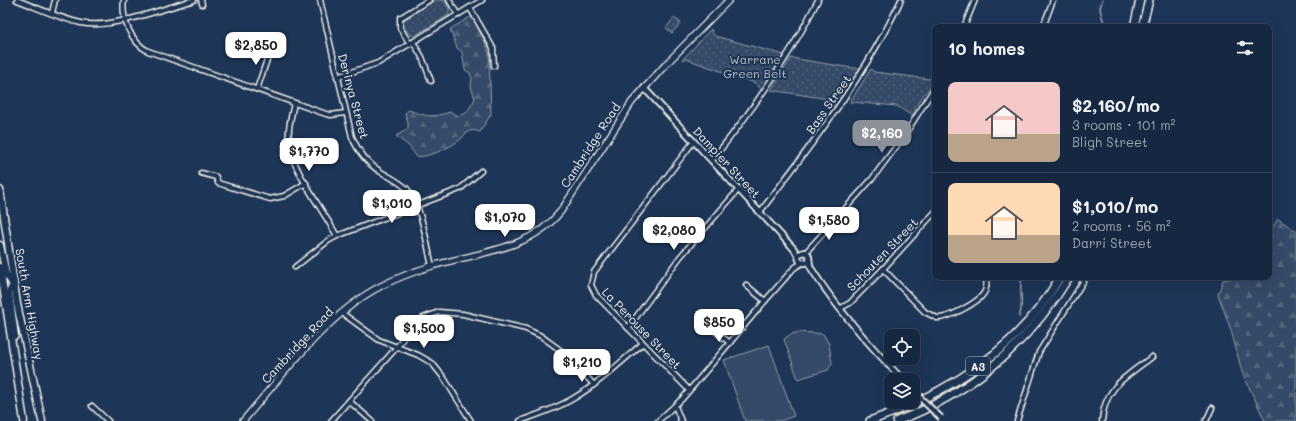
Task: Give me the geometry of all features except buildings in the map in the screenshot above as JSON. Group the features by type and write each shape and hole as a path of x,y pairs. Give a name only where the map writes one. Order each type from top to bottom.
{"highway":[{"path":"1135,24 1140,0"},
{"path":"1143,24 1149,0"},
{"name":"A3","path":"870,421 934,394 951,385 974,369 1017,333 1037,310 1058,280"},
{"name":"A3","path":"897,421 942,401 971,383 1000,361 1031,330 1055,300 1067,280"}],"main road":[{"name":"Cambridge Road","path":"243,421 324,329 351,304 382,286 432,266 522,242 548,226 561,211 624,113 644,88 729,0"},
{"name":"South Arm Highway","path":"0,190 13,284 42,421"},
{"path":"0,245 6,273 13,284 9,293 16,337 15,358"},
{"name":"South Arm Highway","path":"0,267 24,421"}],"street":[{"path":"17,0 88,24 104,24 192,0"},
{"path":"52,13 55,0"},
{"path":"124,0 125,19 137,43 148,51 328,115 345,113"},
{"name":"Derinya Street","path":"320,0 345,113 352,137 361,153 376,168 404,186 416,206 432,266"},
{"path":"429,0 400,18 400,28 422,57 431,81"},
{"path":"449,0 458,15"},
{"path":"337,77 372,66 482,0"},
{"path":"712,160 739,128 767,89 786,59 818,0"},
{"name":"Bass Street","path":"760,212 844,100 868,64 901,0"},
{"path":"965,24 975,0"},
{"path":"1044,24 1053,0"},
{"path":"470,8 493,48 494,66"},
{"path":"257,89 271,48"},
{"path":"494,60 500,60"},
{"name":"Dampier Street","path":"644,88 794,249"},
{"path":"658,421 689,390 881,168 904,136 932,91"},
{"path":"294,103 289,126 290,147 293,159 337,236"},
{"name":"La Perouse Street","path":"689,390 642,344 594,293 591,285 592,276 694,141"},
{"path":"295,268 328,241 337,236 460,189 481,171"},
{"path":"201,173 216,177 218,183 270,199 284,196 306,183"},
{"path":"628,328 634,323 680,256 739,189"},
{"name":"Schouten Street","path":"841,308 850,303 932,215"},
{"path":"794,249 806,253"},
{"path":"794,249 802,261 811,267 868,342 896,373"},
{"path":"802,261 806,253"},
{"path":"883,269 928,314 937,318 948,316 980,298 986,288 985,280"},
{"path":"1017,421 1039,352 1084,280"},
{"path":"746,285 765,301"},
{"path":"331,421 397,347 410,328 423,318 444,312 463,314 512,325 541,336 567,355 594,384"},
{"path":"342,313 367,333 418,355 436,368 471,421"},
{"path":"710,326 730,343"},
{"path":"520,421 560,406 594,384 642,344"},
{"path":"1102,421 1104,405 1110,392 1123,379 1152,357"},
{"path":"920,398 943,420"},
{"path":"349,401 372,421"},
{"path":"92,406 108,421"},
{"path":"674,406 681,421"},
{"path":"1206,421 1212,408"}],"green space":[{"path":"435,0 444,0 449,8 449,15 414,36 409,34 404,28 404,20"},
{"path":"472,16 489,53 491,114 480,132 474,130 470,131 461,139 446,148 429,155 417,157 409,146 396,136 408,129 405,113 409,110 430,116 451,112 459,116 467,112 475,99 471,86 472,78 469,72 465,70 462,52 457,48 450,29"},
{"path":"674,18 681,23 672,33 666,28"},
{"name":"Warrane Green Belt","path":"711,29 715,36 784,55 762,90 755,83 686,59 682,60"},
{"name":"Warrane Green Belt","path":"791,58 852,68 861,68 835,109 828,99 771,90"},
{"path":"871,69 874,72 929,79 932,76 932,85 919,101 912,116 897,106 850,102"},
{"path":"1278,219 1296,231 1296,421 1265,421 1242,372 1231,330 1218,294 1223,280 1272,280 1272,228"},
{"path":"800,332 823,334 829,344 832,363 828,370 798,379 784,339 791,334"},
{"path":"769,345 794,416 780,421 745,421 724,360"}],"waterway":[{"path":"1102,0 1100,9 1104,24"},
{"path":"1019,317 1021,312 1021,280"}]}
